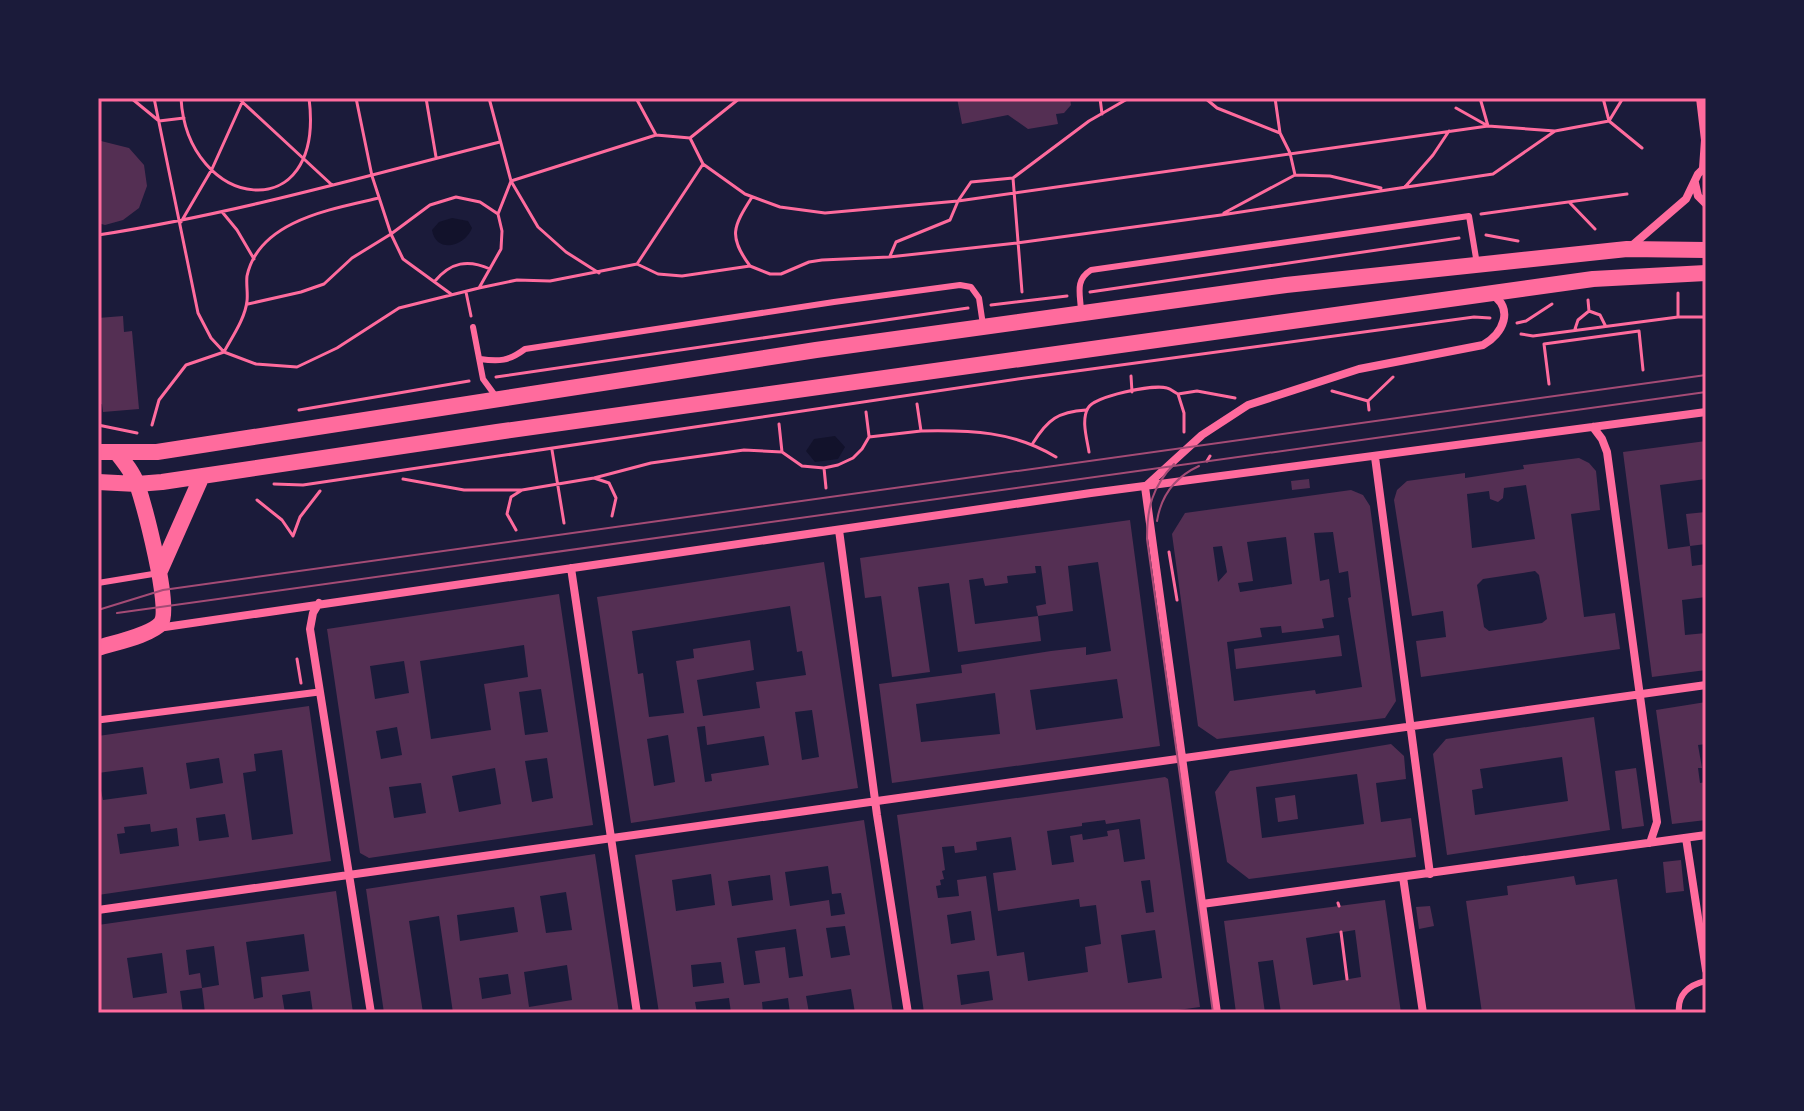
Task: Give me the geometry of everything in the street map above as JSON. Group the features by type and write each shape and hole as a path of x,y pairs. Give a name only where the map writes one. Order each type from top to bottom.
{"main road":[{"path":"98,452 157,452 497,398 1286,285 1627,249 1706,250"},
{"path":"98,482 137,484 202,476 1593,279 1706,273"},
{"path":"98,648 155,628 161,623 165,612 159,573 137,484 117,453"},
{"path":"159,573 202,476"}],"street":[{"path":"1627,249 1679,206 1704,167 1705,140 1700,98"},
{"path":"1695,182 1698,196 1706,204"},
{"path":"1145,487 1202,435 1248,405 1334,376 1483,345 1495,338 1504,321 1502,303 1490,294"},
{"path":"155,628 1145,487 1706,412"},
{"path":"1593,427 1607,452 1657,822 1650,843"},
{"path":"1375,457 1430,874"},
{"path":"1145,487 1217,1013"},
{"path":"839,530 875,801 908,1013"},
{"path":"571,568 637,1013"},
{"path":"319,603 310,629 371,1013"},
{"path":"98,910 1706,685"},
{"path":"98,720 319,692"},
{"path":"1202,904 1706,835"},
{"path":"1686,838 1706,970"},
{"path":"1403,877 1423,1013"}],"lane":[{"path":"1082,313 1079,284 1083,275 1091,270 1469,216 1477,264"},
{"path":"480,359 498,362 511,359 525,349 571,341 960,285 971,287 979,298 983,327"},
{"path":"473,327 483,379 497,398"},
{"path":"98,583 159,573"},
{"path":"1679,1013 1678,1001 1683,994 1693,985 1706,981"}],"path":[{"path":"131,98 159,121 184,118"},
{"path":"154,98 198,313 211,338 224,352 256,364 297,367 337,348 399,308 517,280 550,281 637,264 658,274 682,276 750,266 770,274 781,274 822,260 889,257 1017,243 1221,215 1493,174 1555,131"},
{"path":"181,98 188,134 201,157 219,178 242,189 266,192 290,178 304,160 312,123 309,98"},
{"path":"238,98 333,186"},
{"path":"356,98 372,176 391,234 403,259 451,295"},
{"path":"426,98 437,158"},
{"path":"489,98 511,181 538,227 566,252 599,273"},
{"path":"636,98 656,135"},
{"path":"511,181 656,135 690,138 740,98"},
{"path":"1100,98 1102,114"},
{"path":"889,257 896,242 950,220 971,182 1013,178 1129,98"},
{"path":"1205,98 1217,108 1280,133"},
{"path":"1275,98 1280,133 1290,153 1295,175"},
{"path":"1480,98 1488,126"},
{"path":"1603,98 1609,121 1642,148"},
{"path":"690,138 703,164 752,197 780,207 825,213 958,201 1450,129 1488,126 1555,131 1609,121 1623,98"},
{"path":"181,222 212,169 243,100"},
{"path":"1456,108 1488,126"},
{"path":"1405,187 1421,171 1450,129"},
{"path":"98,235 222,213 500,142"},
{"path":"637,264 703,164"},
{"path":"1221,215 1295,175 1330,176 1387,190"},
{"path":"1013,178 1022,292"},
{"path":"479,288 501,249 502,231 498,214 511,181"},
{"path":"1469,216 1627,194"},
{"path":"247,304 324,284 352,258 430,205 456,197 480,202 498,214"},
{"path":"750,266 733,234 752,197"},
{"path":"152,425 159,400 186,365 224,352 247,304 247,277 258,251 281,232 314,214 379,198"},
{"path":"1570,203 1595,229"},
{"path":"222,213 254,259"},
{"path":"289,412 483,379 1473,236"},
{"path":"435,281 453,265 466,262 490,269"},
{"path":"1678,289 1678,317"},
{"path":"466,292 473,327"},
{"path":"1588,300 1589,311"},
{"path":"1589,311 1600,315 1605,325"},
{"path":"1575,329 1578,320 1589,311"},
{"path":"266,484 303,485 1025,378 1474,317 1495,319"},
{"path":"1521,334 1533,336 1605,325 1706,317"},
{"path":"1592,327 1593,338"},
{"path":"1549,384 1544,344 1639,331 1643,370"},
{"path":"1131,376 1132,392"},
{"path":"1368,401 1393,377"},
{"path":"1089,452 1085,430 1086,410 1094,401 1167,388 1178,394 1197,391 1239,399"},
{"path":"1332,391 1368,401"},
{"path":"1178,394 1184,413 1184,438"},
{"path":"1368,401 1369,410"},
{"path":"917,404 921,431"},
{"path":"1033,443 1043,426 1064,412 1086,410"},
{"path":"403,479 464,490 522,490 594,478 651,463 744,450 782,452 802,466 824,468 853,458 862,449 869,437 866,412"},
{"path":"779,424 782,452"},
{"path":"98,425 137,433"},
{"path":"869,437 921,431 973,430 1033,443 1056,457"},
{"path":"552,450 564,523"},
{"path":"824,468 826,488"},
{"path":"594,478 609,483 616,498 612,516"},
{"path":"516,530 507,514 511,497 522,490"},
{"path":"257,500 282,520 293,536 300,517 320,491"},
{"path":"1169,552 1177,600"},
{"path":"297,659 301,680"},
{"path":"1341,932 1347,979"}],"shaded area":[{"path":"452,218 468,221 472,228 463,240 445,245 435,238 432,230 439,222"},
{"path":"835,436 845,447 838,459 815,462 806,451 814,439"}],"building":[{"path":"957,98 1070,98 1071,105 1064,113 1056,114 1058,124 1028,129 1008,115 962,124"},
{"path":"101,141 129,148 144,165 147,186 139,208 123,220 105,225 98,223 98,143"},
{"path":"123,316 124,332 132,331 139,409 103,412 102,404 98,405 98,318"},
{"path":"1706,441 1706,479 1660,485 1668,549 1690,546 1692,566 1706,564 1706,597 1682,600 1685,635 1706,633 1706,670 1652,677 1623,452"},
{"path":"1579,458 1596,471 1600,510 1571,514 1584,617 1615,613 1620,649 1421,677 1416,641 1446,637 1443,611 1412,616 1394,500 1397,490 1407,481 1465,473 1465,478 1524,469 1523,465","holes":["1526,485 1535,539 1472,548 1467,494 1489,491 1490,499 1498,502 1503,498 1504,488","1535,571 1539,575 1547,619 1542,623 1489,631 1484,627 1477,585 1483,579"]},
{"path":"1309,479 1310,488 1292,490 1291,481"},
{"path":"1351,490 1363,495 1370,506 1396,701 1385,718 1217,739 1198,726 1172,534 1185,513","holes":["1333,532 1339,573 1348,571 1351,597 1348,598 1362,687 1234,701 1227,642 1262,637 1260,628 1281,626 1282,633 1324,628 1322,619 1334,617 1329,579 1320,581 1314,533","1286,537 1292,584 1240,592 1238,583 1253,581 1247,542","1222,546 1227,572 1218,582 1213,547"]},
{"path":"1706,512 1706,544 1690,546 1686,514"},
{"path":"1130,520 1160,746 892,783 879,684 962,673 961,665 1051,651 1086,647 1086,655 1111,651 1098,562 1068,566 1073,611 1038,616 1041,641 958,652 949,583 918,587 930,672 892,677 881,596 865,598 860,558","holes":["1035,566 1041,566 1046,604 1036,606 1038,616 975,624 969,580 983,578 985,586 1008,583 1007,576 1036,573","1117,679 1123,718 1036,730 1030,690","995,693 1000,734 921,742 916,704"]},
{"path":"824,562 858,788 631,823 597,597","holes":["790,606 797,652 802,651 806,675 756,682 760,708 703,716 697,680 754,670 750,640 693,649 694,658 676,661 684,713 649,717 643,673 638,674 632,631","812,710 819,757 802,760 795,712","705,726 707,745 764,736 769,765 711,774 712,781 705,782 697,727","668,735 675,782 654,786 647,739"]},
{"path":"559,594 593,825 369,858 360,853 327,629","holes":["524,645 528,677 484,684 491,730 431,739 420,661","404,661 409,693 375,699 370,666","541,689 548,732 525,735 519,692","397,727 402,755 381,759 376,731","547,758 553,798 532,802 525,761","495,768 501,804 459,812 452,776","421,783 426,813 394,818 389,787"]},
{"path":"1339,635 1342,656 1236,669 1234,649"},
{"path":"1706,702 1706,744 1698,745 1702,768 1698,768 1700,783 1706,782 1706,820 1672,824 1656,710"},
{"path":"309,706 331,861 98,895 98,776 103,800 147,794 143,767 98,773 98,736","holes":["282,750 293,834 252,840 243,773 256,771 254,754","219,758 223,783 190,789 186,763","225,814 229,837 199,841 196,818","150,824 151,832 177,828 179,846 120,854 117,834 125,833 124,827"]},
{"path":"1594,717 1610,830 1447,855 1433,754 1446,739","holes":["1562,757 1568,801 1475,815 1472,790 1483,788 1480,769"]},
{"path":"1391,744 1404,756 1406,779 1376,783 1381,822 1411,818 1416,857 1249,879 1227,862 1215,792 1230,771","holes":["1357,774 1364,824 1262,838 1256,787"]},
{"path":"1636,768 1644,826 1622,829 1615,771"},
{"path":"1165,777 1168,779 1200,1007 1156,1013 924,1013 897,815","holes":["1140,819 1145,859 1124,862 1119,829 1107,831 1108,836 1083,840 1082,834 1070,836 1074,862 1052,865 1047,831 1105,820 1106,824","1011,837 1016,870 993,873 998,911 1079,899 1080,907 1096,905 1101,944 1085,947 1088,972 1028,981 1024,952 997,956 986,876 957,880 959,896 938,898 936,886 941,885 940,880 944,879 942,871 945,870 942,847 954,846 955,853 977,850 976,842","1150,880 1154,912 1146,913 1141,881","971,911 975,940 951,944 947,915","1155,930 1162,978 1128,983 1121,935","989,971 993,1000 961,1005 957,975"]},
{"path":"1295,795 1298,819 1278,822 1275,798"},
{"path":"864,820 893,1013 855,1013 851,989 806,996 809,1013 790,1013 788,998 762,1002 763,1013 731,1013 729,998 695,1002 697,1013 659,1013 635,855","holes":["828,866 832,894 841,893 845,914 831,916 829,900 790,906 785,872","711,874 715,905 676,911 672,880","770,875 773,900 732,906 728,881","845,926 850,955 831,958 826,928","796,929 803,976 789,978 785,947 755,951 760,983 744,985 737,938","721,962 724,983 693,987 691,965"]},
{"path":"595,854 619,1013 453,1013 439,916 409,921 423,1013 384,1013 366,889","holes":["566,892 572,930 546,933 540,896","514,907 518,932 460,941 457,915","567,965 572,1000 529,1007 524,972","508,974 511,994 482,999 479,978"]},
{"path":"1681,860 1684,891 1666,893 1663,862"},
{"path":"1574,876 1576,885 1617,879 1636,1013 1482,1013 1466,901 1508,895 1507,886"},
{"path":"336,891 353,1013 313,1013 310,991 282,995 285,1013 205,1013 202,988 180,991 183,1013 98,1013 98,925","holes":["304,934 309,971 261,977 263,997 254,999 246,942","214,946 219,985 202,988 200,973 189,975 186,950","162,953 167,993 133,998 127,958"]},
{"path":"1385,900 1401,1013 1281,1013 1273,960 1258,962 1265,1013 1236,1013 1224,921","holes":["1355,930 1361,977 1313,985 1306,938"]},
{"path":"1430,906 1434,926 1419,929 1416,907"}],"tram line":[{"path":"98,610 163,590 1706,375"},
{"path":"117,613 1706,392"},
{"path":"1174,464 1160,481 1152,498 1147,539 1213,1013"},
{"path":"1157,521 1170,488 1199,466"}]}
